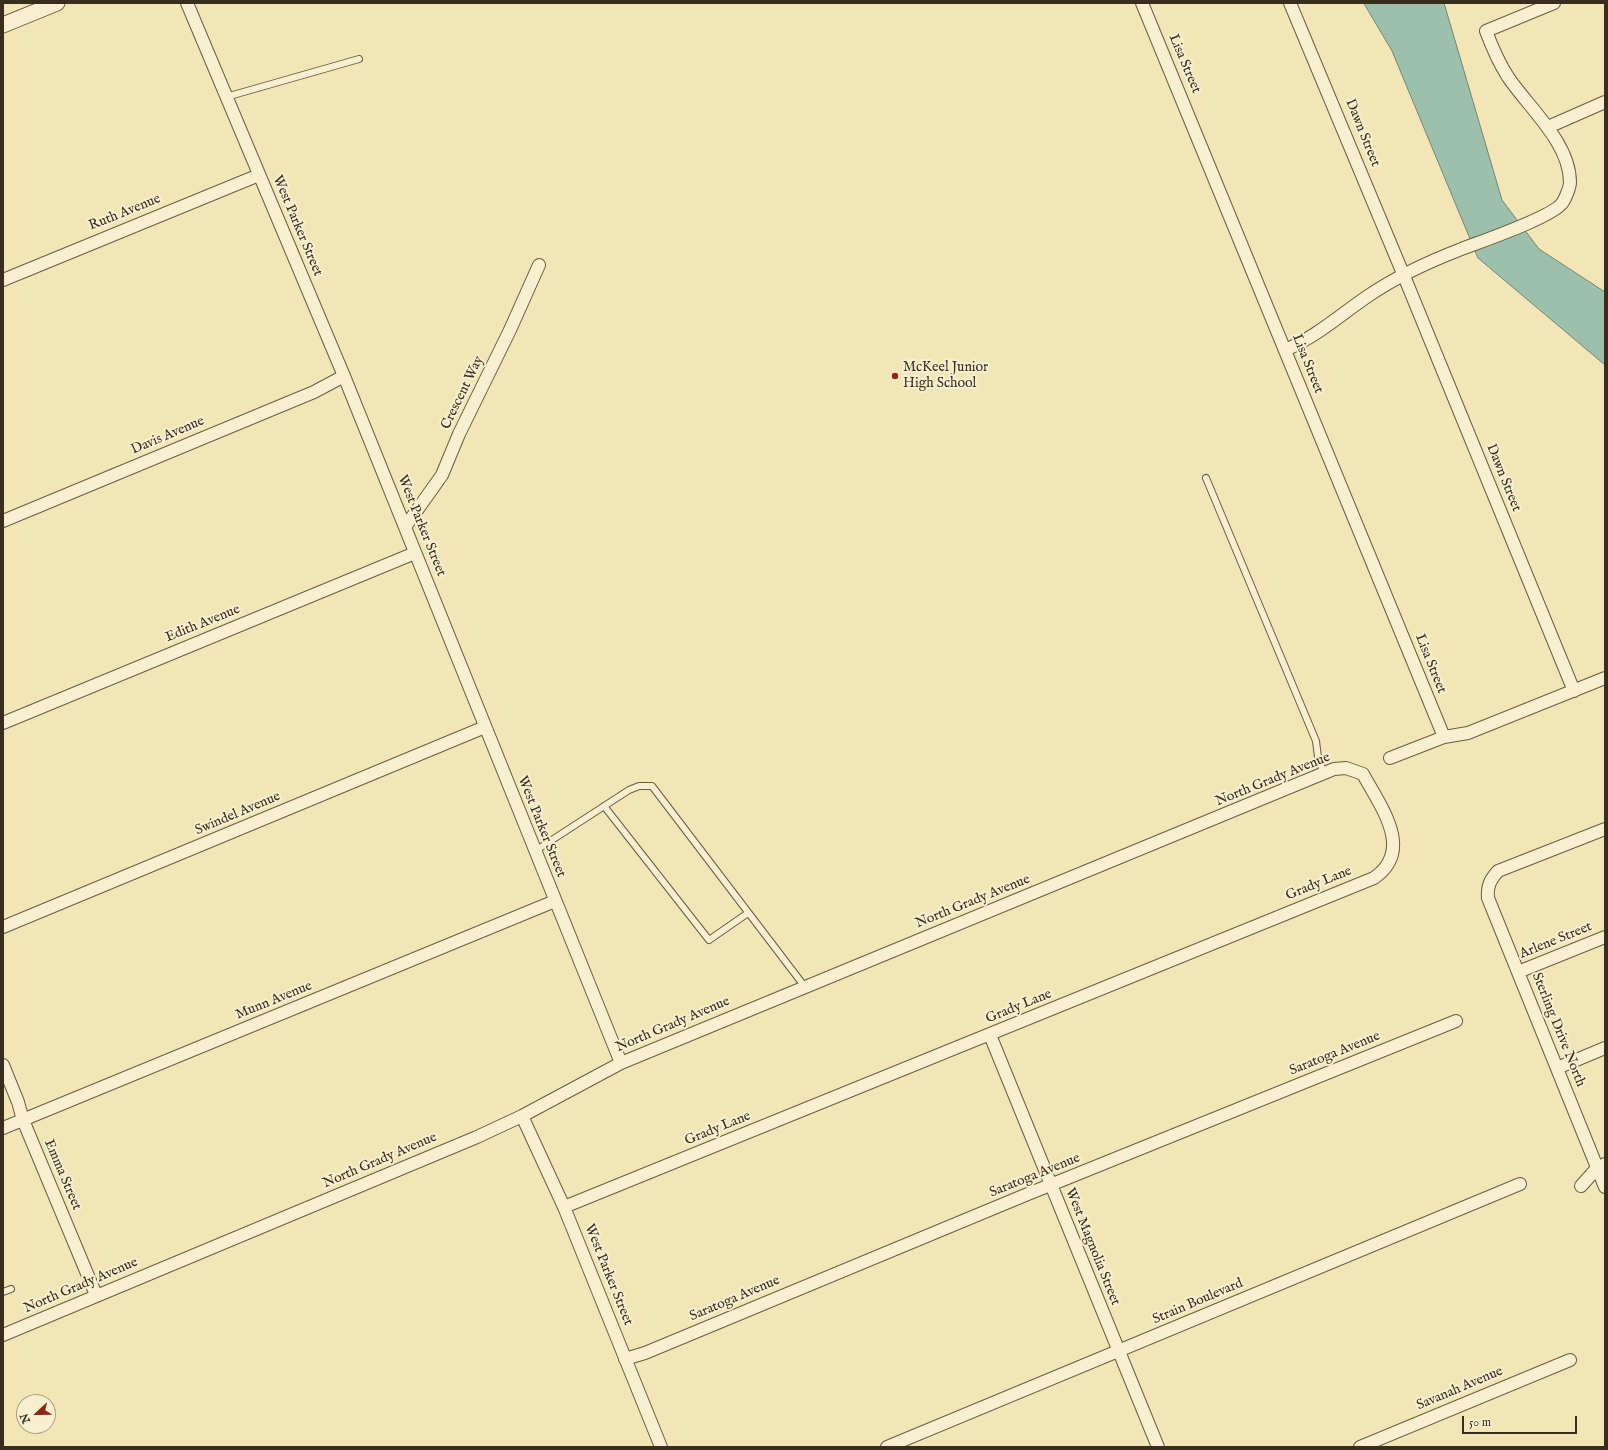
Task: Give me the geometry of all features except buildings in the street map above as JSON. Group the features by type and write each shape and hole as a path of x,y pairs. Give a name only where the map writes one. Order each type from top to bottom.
{"street":[{"path":"3,24 57,3"},
{"name":"West Parker Street","path":"187,3 344,376 621,1063"},
{"name":"Lisa Street","path":"1142,3 1444,737"},
{"name":"Dawn Street","path":"1290,3 1404,276 1574,691"},
{"path":"1284,350 1305,342 1369,295 1426,263 1551,211 1563,203 1570,184 1568,163 1548,127 1539,118 1508,76 1486,31 1554,3"},
{"path":"1548,127 1605,102"},
{"name":"Ruth Avenue","path":"3,280 259,175"},
{"name":"Crescent Way","path":"405,527 442,475 459,434 510,330 539,265"},
{"name":"Davis Avenue","path":"3,521 307,395 344,376"},
{"name":"Edith Avenue","path":"3,723 415,553"},
{"path":"1390,758 1444,737 1468,733 1605,678"},
{"name":"Swindel Avenue","path":"3,927 485,727"},
{"name":"North Grady Avenue","path":"3,1334 469,1140 522,1116 621,1063 1334,769 1346,768 1363,774"},
{"name":"Grady Lane","path":"564,1207 1367,881 1383,872 1391,860 1394,847 1393,832 1363,774"},
{"name":"Sterling Drive North","path":"1605,829 1498,871 1491,878 1488,898 1557,1068 1601,1166 1605,1187"},
{"name":"Munn Avenue","path":"3,1128 556,901"},
{"name":"Arlene Street","path":"1518,972 1605,937"},
{"name":"Saratoga Avenue","path":"626,1359 645,1353 1456,1021"},
{"name":"West Magnolia Street","path":"990,1035 1158,1447"},
{"path":"1557,1068 1605,1048"},
{"name":"Emma Street","path":"3,1065 18,1102 23,1120 96,1295"},
{"name":"West Parker Street","path":"522,1116 564,1207 661,1447"},
{"path":"1581,1186 1601,1166"},
{"name":"Strain Boulevard","path":"887,1447 1520,1184"},
{"name":"Savanah Avenue","path":"1360,1447 1570,1360"}],"lane":[{"path":"226,97 359,59"},
{"path":"1206,478 1316,741 1318,757 1324,774"},
{"path":"535,851 629,790 639,786 652,786 805,987"},
{"path":"604,806 709,940 748,913"},
{"path":"3,1292 11,1289"}],"shaded area":[{"path":"1364,3 1444,3 1502,200 1539,249 1605,292 1605,365 1478,258 1392,51"}],"place":[{"name":"McKeel Junior High School","path":"895,376"}]}
